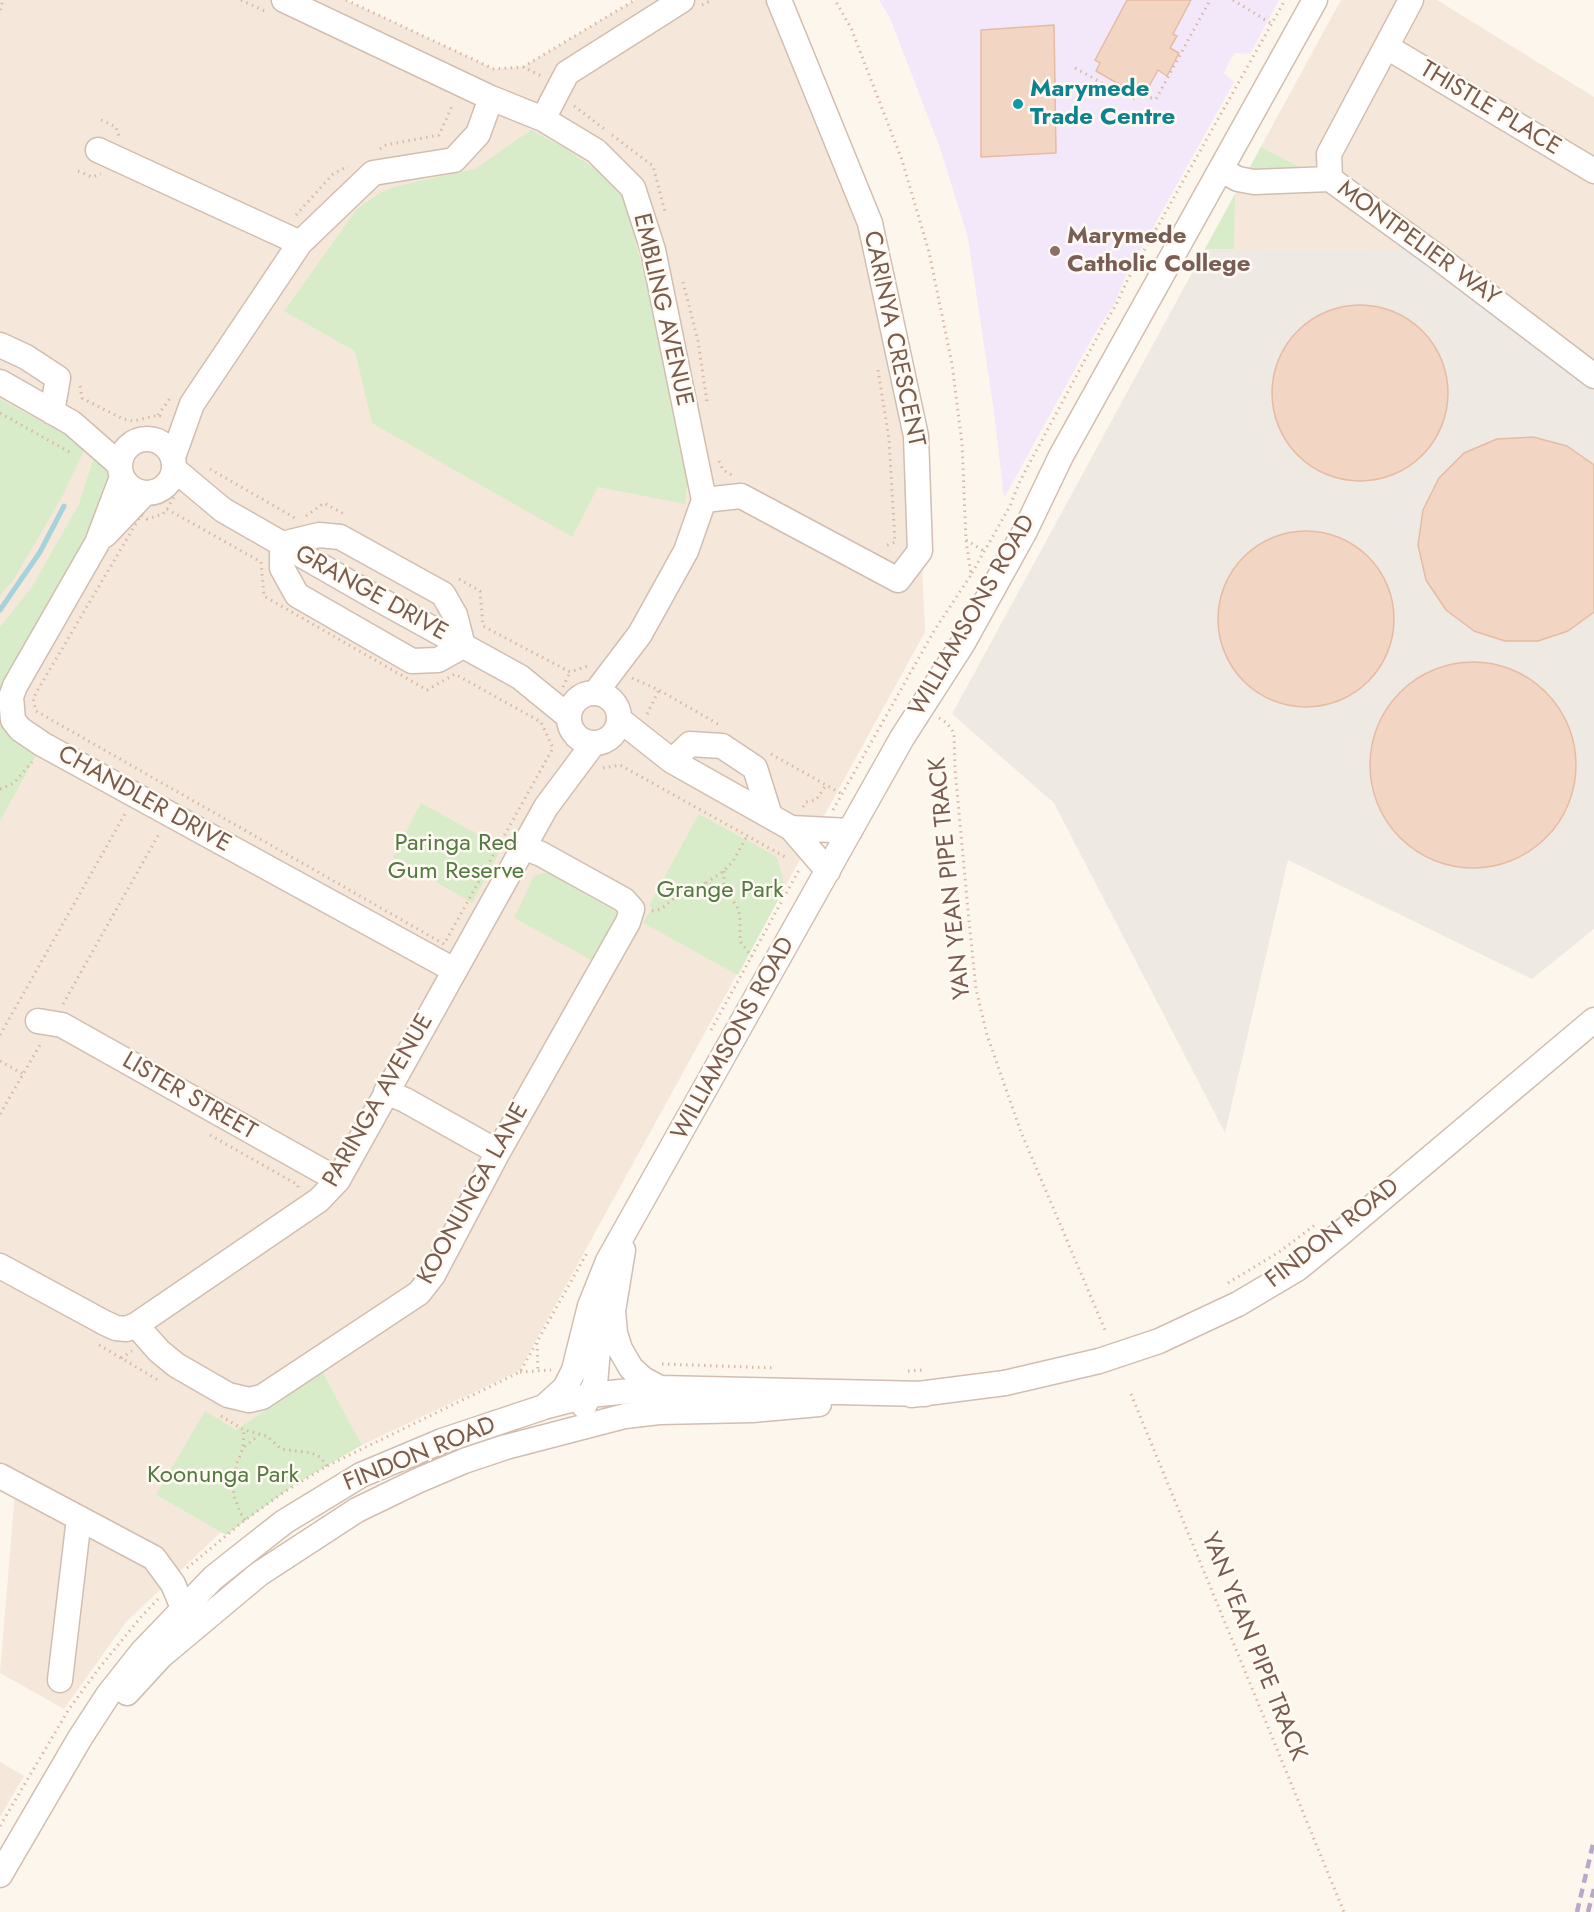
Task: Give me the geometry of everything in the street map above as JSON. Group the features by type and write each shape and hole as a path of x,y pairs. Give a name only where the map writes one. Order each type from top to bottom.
{"street":[{"path":"553,124 561,86 567,73 682,0"},
{"name":"CARINYA CRESCENT","path":"704,500 741,496 897,580 920,551 916,436 870,223 779,0"},
{"name":"WILLIAMSONS ROAD","path":"544,1407 565,1388 562,1370 608,1262 921,707 955,657 1025,531 1054,469 1315,0"},
{"path":"1330,179 1329,154 1411,0"},
{"name":"EMBLING AVENUE","path":"278,7 553,124 596,151 633,188 653,250 704,500"},
{"name":"THISTLE PLACE","path":"1387,47 1594,171"},
{"path":"121,471 124,452 142,440 184,396 300,243 373,173 453,160 478,134 491,98"},
{"path":"98,150 300,243"},
{"name":"MONTPELIER WAY","path":"1221,170 1238,179 1254,182 1330,179 1594,376"},
{"path":"0,345 26,357 58,378 62,417"},
{"path":"0,382 62,417 121,471 144,502 171,480 184,396"},
{"path":"62,417 142,440 163,443 174,463"},
{"name":"GRANGE DRIVE","path":"174,463 223,510 520,677 570,724"},
{"name":"CHANDLER DRIVE","path":"121,471 97,543 15,686 11,697 13,720 20,729 53,749 454,970"},
{"path":"610,727 620,672 686,551 704,500"},
{"name":"GRANGE DRIVE","path":"144,502 223,510"},
{"name":"CHANDLER DRIVE","path":"97,543 144,502"},
{"path":"319,535 340,537 443,594 455,615 463,646 438,660 412,661 297,595 282,568 282,543 319,535"},
{"path":"610,727 581,740 570,724 572,706 620,672"},
{"name":"GRANGE DRIVE","path":"520,677 589,693"},
{"path":"589,693 606,695 610,727"},
{"name":"PARINGA AVENUE","path":"546,807 570,724"},
{"path":"610,727 791,828 850,831"},
{"name":"PARINGA AVENUE","path":"142,1332 319,1200 338,1180 546,807 610,727"},
{"path":"672,761 690,744 722,746 755,768 770,816"},
{"path":"791,828 805,858 828,871"},
{"path":"523,847 541,854 624,900 632,909"},
{"name":"KOONUNGA LANE","path":"142,1332 176,1365 228,1395 249,1400 262,1397 418,1293 433,1275 498,1152 628,922 632,909"},
{"name":"FINDON ROAD","path":"0,1875 80,1738 108,1695 142,1652 213,1578 284,1522 335,1489 389,1462 442,1441 544,1407 588,1397 660,1388 928,1382 1005,1383 1099,1361 1159,1341 1238,1305 1297,1269 1594,1020"},
{"name":"LISTER STREET","path":"46,1022 62,1025 338,1180"},
{"path":"387,1092 498,1152"},
{"path":"627,1229 613,1311 615,1334 620,1349 631,1368 643,1379 660,1388"},
{"name":"WILLIAMSONS ROAD","path":"588,1397 595,1384 602,1310 627,1229"},
{"path":"0,1266 116,1328 142,1332"},
{"path":"562,1370 574,1382 578,1391 609,1412 625,1416"},
{"name":"FINDON ROAD","path":"48,1795 115,1706 161,1656 259,1574 357,1510 417,1481 485,1454 625,1416 659,1412 752,1410 928,1382"},
{"path":"553,1435 580,1413 588,1397"},
{"path":"0,1476 154,1558 173,1584 183,1608"},
{"path":"60,1680 79,1518"}],"path":[{"path":"0,10 3,0"},
{"path":"241,0 278,7"},
{"path":"346,0 494,69 523,67 635,0"},
{"path":"835,0 851,28 902,160 929,252 952,364 962,443 966,540 971,575"},
{"path":"1075,68 1131,99 1143,96 1156,99 1210,0"},
{"path":"1233,0 1272,24"},
{"path":"822,829 934,631 971,575 1010,506 1020,481 1128,279 1285,0"},
{"path":"523,67 574,90 574,106 553,124"},
{"path":"377,150 439,135 454,101"},
{"path":"574,106 653,166 667,221"},
{"path":"101,120 116,127 120,138"},
{"path":"293,218 333,174 351,164"},
{"path":"78,171 92,177 105,173"},
{"path":"681,275 698,341 708,408"},
{"path":"874,552 895,542 889,439 877,363"},
{"path":"78,378 82,398 123,419 134,421 164,418 184,396"},
{"path":"0,412 76,456"},
{"path":"715,453 723,470 733,475"},
{"path":"204,466 299,520 324,503 356,520"},
{"path":"144,502 147,519 163,514 167,509 261,562 264,596 427,690 455,674 541,722 553,748 444,944 36,711 33,698 144,502"},
{"path":"966,540 984,551"},
{"path":"459,579 480,591 483,626 570,672 602,662 659,690 728,729"},
{"name":"YAN YEAN PIPE TRACK","path":"899,694 947,723 954,733 955,769 976,989 987,1035 1021,1132 1106,1330"},
{"path":"767,752 842,794"},
{"path":"597,769 620,765 747,836 805,858 711,1030"},
{"path":"0,1035 127,811 134,815"},
{"path":"0,1114 23,1074 46,1022 161,831 155,827"},
{"path":"632,909 653,912 661,909 683,891 705,883 724,871 733,861 747,836"},
{"path":"724,871 724,892"},
{"path":"705,883 724,892 737,906 740,916 740,941 752,957"},
{"path":"0,1061 23,1074"},
{"path":"207,1133 298,1185 296,1193"},
{"path":"520,1372 590,1248"},
{"path":"121,1358 142,1332"},
{"path":"537,1341 538,1371"},
{"path":"659,1364 785,1368"},
{"path":"0,1826 69,1709 141,1617 188,1568 245,1520 284,1492 327,1466 520,1372 562,1370"},
{"path":"901,1371 928,1382"},
{"name":"YAN YEAN PIPE TRACK","path":"1131,1394 1344,1912"},
{"path":"243,1430 243,1448 233,1483 234,1496 245,1520"},
{"path":"243,1448 259,1435"}],"shaded area":[{"path":"0,0 346,0 494,69 523,67 635,0 786,0 807,40 916,424 925,632 519,1371 362,1445 322,1371 236,1430 156,1495 221,1532 126,1622 64,1709 0,1673 15,1493 0,1485"},
{"name":"Marymede Catholic College","path":"879,0 1279,0 1250,54 1235,53 1229,62 1224,73 1234,82 1125,278 1115,303 1095,333 1004,498 994,412 968,238 940,148 890,18"},
{"path":"1341,0 1437,0 1594,97 1594,391 1406,250 1205,249"},
{"path":"1205,249 1406,250 1594,391 1594,929 1532,979 1288,860 1225,1133 1054,803 952,714"},
{"path":"0,1762 24,1776 0,1817"}],"green space":[{"path":"531,130 565,148 616,184 624,199 667,361 687,484 685,504 598,487 572,537 372,423 355,351 284,311 356,210 378,194 393,187 475,169"},
{"path":"1261,147 1303,169 1249,169"},
{"path":"1235,194 1234,249 1205,249"},
{"path":"0,399 86,446 63,495 14,579 0,596"},
{"path":"95,454 106,466 110,481 103,507 0,688 0,627 32,587 79,504"},
{"path":"0,724 3,729 38,752 0,821"},
{"name":"Paringa Red Gum Reserve","path":"421,803 502,848 472,903 393,857"},
{"name":"Grange Park","path":"699,814 777,857 785,887 738,975 643,923 652,908 649,905"},
{"path":"547,872 616,912 620,922 597,963 514,918 534,876"},
{"name":"Koonunga Park","path":"322,1371 362,1445 294,1485 226,1535 156,1495 205,1411 236,1430"}],"building":[{"path":"1127,0 1191,0 1173,34 1177,36 1170,48 1179,53 1167,76 1158,70 1147,90 1135,83 1131,91 1096,71 1100,63 1095,60"},
{"name":"Marymede Trade Centre","path":"1054,25 1056,153 981,157 981,30"},
{"path":"1360,305 1377,306 1394,311 1422,331 1442,359 1447,376 1447,410 1442,427 1422,455 1394,475 1377,480 1360,481 1343,480 1326,475 1298,455 1278,427 1273,410 1272,393 1273,376 1278,359 1298,331 1326,311 1343,306"},
{"path":"1533,437 1567,446 1594,465 1594,612 1568,631 1538,641 1505,641 1474,631 1446,610 1426,580 1418,545 1423,510 1439,478 1464,453 1497,439"},
{"path":"1306,531 1323,532 1340,537 1368,557 1388,585 1393,602 1393,636 1388,653 1368,681 1340,701 1323,706 1306,707 1289,706 1272,701 1244,681 1224,653 1219,636 1218,619 1219,602 1224,585 1244,557 1272,537 1289,532"},
{"path":"1473,662 1493,664 1512,670 1546,692 1568,726 1574,745 1576,765 1574,785 1568,804 1546,838 1512,860 1493,866 1473,868 1453,866 1434,860 1400,838 1378,804 1372,785 1370,765 1372,745 1378,726 1400,692 1434,670 1453,664"}],"waterway":[{"path":"0,610 40,552 64,506"}],"railway":[{"path":"1577,1912 1594,1840"},
{"path":"1588,1912 1594,1889"}],"place":[{"name":"Marymede Trade Centre","path":"1018,104"},
{"name":"Marymede Catholic College","path":"1055,251"}]}
